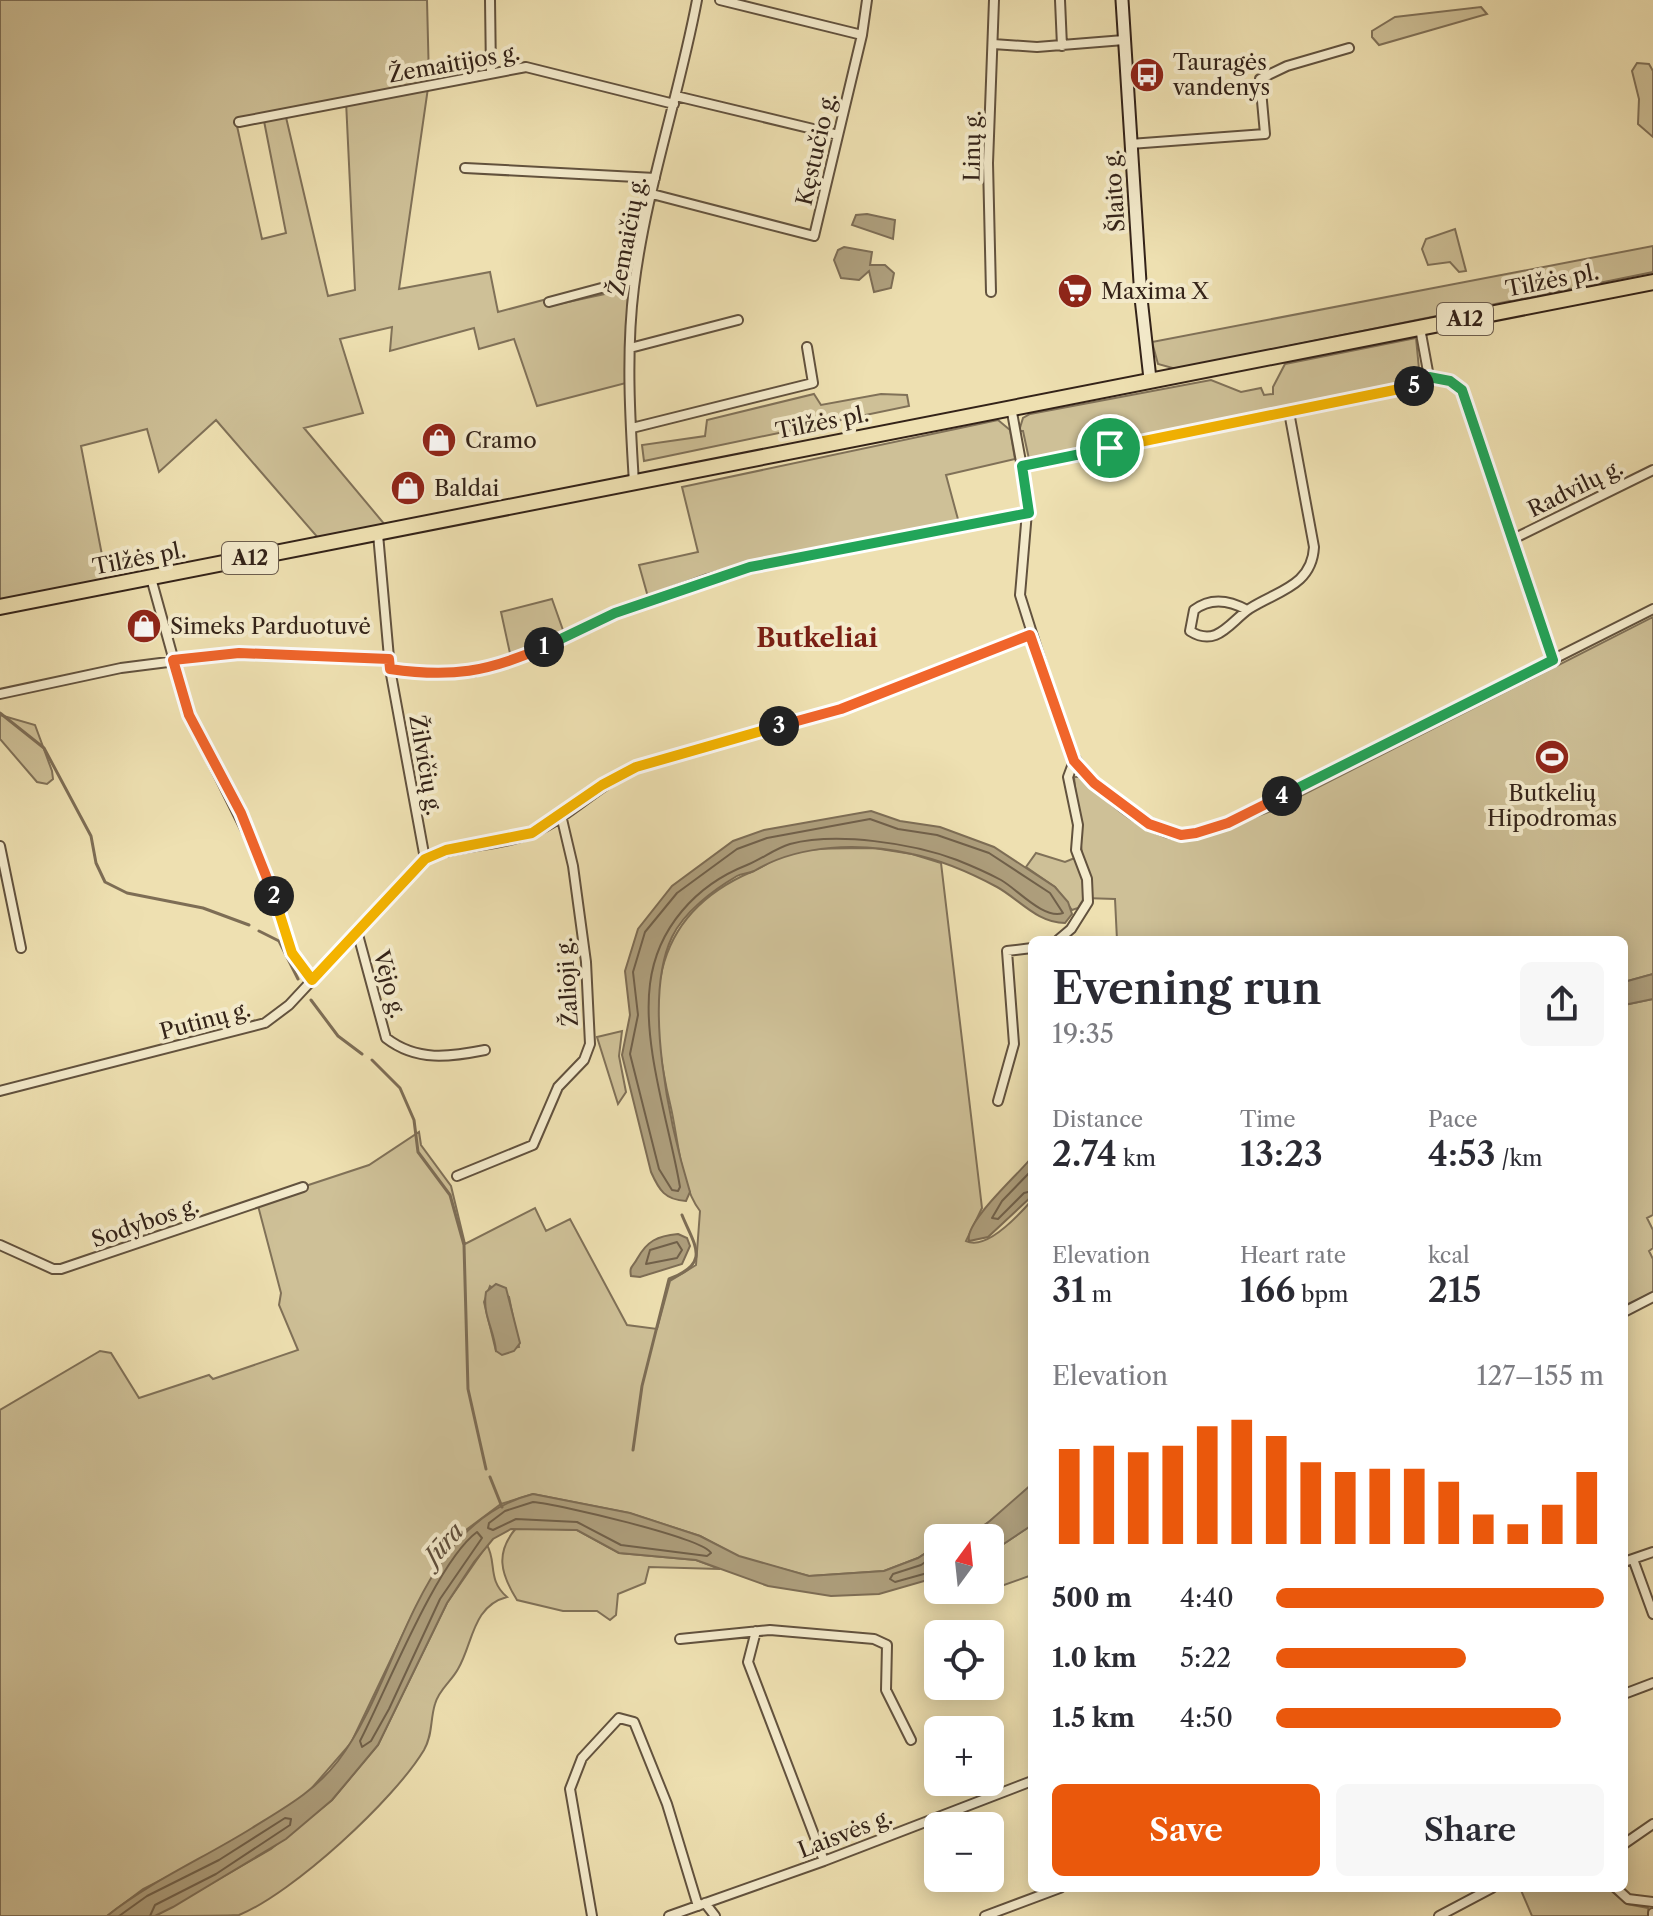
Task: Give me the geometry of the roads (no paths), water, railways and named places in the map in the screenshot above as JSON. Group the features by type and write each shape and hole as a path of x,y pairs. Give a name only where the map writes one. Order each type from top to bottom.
{"highway":[{"name":"Tilžės pl.","path":"0,607 1653,282"}],"main road":[{"name":"Šlaito g.","path":"1122,0 1130,144 1150,379"}],"street":[{"path":"490,0 491,73"},
{"name":"Žemaičių g.","path":"634,483 630,348 635,279 697,0"},
{"path":"720,0 862,35"},
{"name":"Kęstučio g.","path":"652,194 814,236 862,35 867,0"},
{"name":"Linų g.","path":"991,292 988,163 994,0"},
{"path":"1060,0 1062,46"},
{"path":"993,44 1062,46 1124,40"},
{"path":"1130,144 1265,134 1260,79 1287,66 1349,48"},
{"name":"Žemaitijos g.","path":"239,122 491,73 538,68 838,135"},
{"path":"465,168 655,178"},
{"path":"549,302 635,279"},
{"path":"630,348 738,320"},
{"path":"1420,328 1429,377"},
{"path":"632,428 813,383 807,347"},
{"path":"1022,466 1409,388 1429,377 1450,381 1462,390 1553,660"},
{"path":"1011,407 1029,513 1020,595 1030,635 1074,761 1094,783 1149,824 1181,835 1228,823 1653,609"},
{"path":"1247,610 1230,602 1212,601 1194,610 1188,625 1199,636 1215,636 1231,627 1247,610 1296,584 1307,574 1314,555 1289,412"},
{"name":"Radvilų g.","path":"1513,539 1653,470"},
{"path":"0,694 173,660 239,653 389,664 455,675 514,660 615,613 708,579 765,563 1029,513"},
{"name":"Žilvičių g.","path":"378,534 389,664 425,859"},
{"path":"151,578 189,715 264,867 292,953 312,980"},
{"name":"Putinų g.","path":"0,1091 251,1029 278,1015 425,859 446,850 532,833 602,785 636,767 841,709 1030,635"},
{"path":"1062,936 1080,917 1088,902 1089,890 1076,850 1078,825 1068,777 1074,761"},
{"name":"Žalioji g.","path":"457,1176 533,1145 558,1087 584,1060 590,1044 580,917 561,815"},
{"path":"0,846 21,948"},
{"name":"Vėjo g.","path":"357,931 386,1038 397,1047 431,1057 485,1050"},
{"path":"998,1101 1015,1035 1007,951 1028,948"},
{"name":"Sodybos g.","path":"0,1245 53,1269 61,1269 303,1187"},
{"path":"1628,1310 1653,1297"},
{"path":"1653,1552 1628,1561 1653,1614"},
{"path":"680,1639 756,1631 850,1635 887,1645 886,1690 911,1740"},
{"path":"756,1631 748,1662 824,1861"},
{"path":"1628,1692 1653,1683"},
{"path":"592,1916 570,1799 572,1780 582,1758 619,1718 634,1722 662,1790 701,1904 715,1916"},
{"name":"Laisvės g.","path":"669,1916 824,1861 1028,1783"},
{"path":"1628,1841 1653,1824"},
{"path":"985,1916 1049,1892"},
{"path":"1439,1916 1484,1892"},
{"path":"1620,1892 1628,1899 1653,1903"}],"water":[{"path":"856,215 895,220 893,239 852,225"},
{"path":"844,247 872,252 870,265 885,265 894,273 891,288 874,292 869,271 859,280 841,278 834,260 838,250"},
{"path":"871,811 900,821 940,827 994,847 1055,887 1068,902 1072,914 1065,923 1055,922 1029,910 997,887 956,868 912,854 872,848 830,848 790,855 739,875 718,888 700,902 677,928 663,963 659,994 662,1064 690,1192 686,1201 668,1196 660,1189 651,1172 622,1055 630,1015 625,971 638,929 672,886 733,841 764,830"},
{"path":"1653,974 1653,999 1628,1004 1628,981"},
{"path":"1028,1161 1028,1200 988,1237 969,1241 975,1222"},
{"path":"678,1234 687,1238 690,1246 682,1264 640,1277 631,1276 632,1267 649,1244 658,1238"},
{"path":"496,1284 506,1288 520,1343 514,1351 502,1355 496,1351 486,1308 486,1292"},
{"path":"1028,1488 1028,1528 1004,1544 1004,1524 986,1524"},
{"path":"533,1494 630,1513 700,1536 739,1556 809,1576 884,1571 924,1554 924,1581 879,1594 831,1596 768,1586 696,1560 619,1553 577,1530 511,1529 493,1539 474,1562 447,1603 378,1745 332,1800 286,1839 173,1907 155,1916 107,1916 276,1813 319,1782 338,1761 360,1727 415,1607 436,1570 462,1537 493,1511"}],"waterway":[{"path":"0,713 44,748 91,836 96,863 105,882 127,893 203,908 249,925"},
{"path":"259,931 279,941 298,979"},
{"path":"311,1000 338,1036 362,1054"},
{"path":"372,1060 400,1088 414,1120 418,1152 450,1195 464,1245 468,1389 486,1469"},
{"path":"633,1450 642,1386 669,1279 682,1273 695,1260 694,1244 682,1215"},
{"path":"490,1477 502,1507"}],"place":[{"name":"Tauragės vandenys","path":"1147,75"},
{"name":"Maxima X","path":"1075,291"},
{"name":"Cramo","path":"439,440"},
{"name":"Baldai","path":"408,488"},
{"name":"Simeks Parduotuvė","path":"144,626"},
{"name":"Butkelių Hipodromas","path":"1552,757"}],"district":[{"name":"Butkeliai","path":"817,638"}],"water label":[{"name":"Jūra","path":"444,1544"}]}
